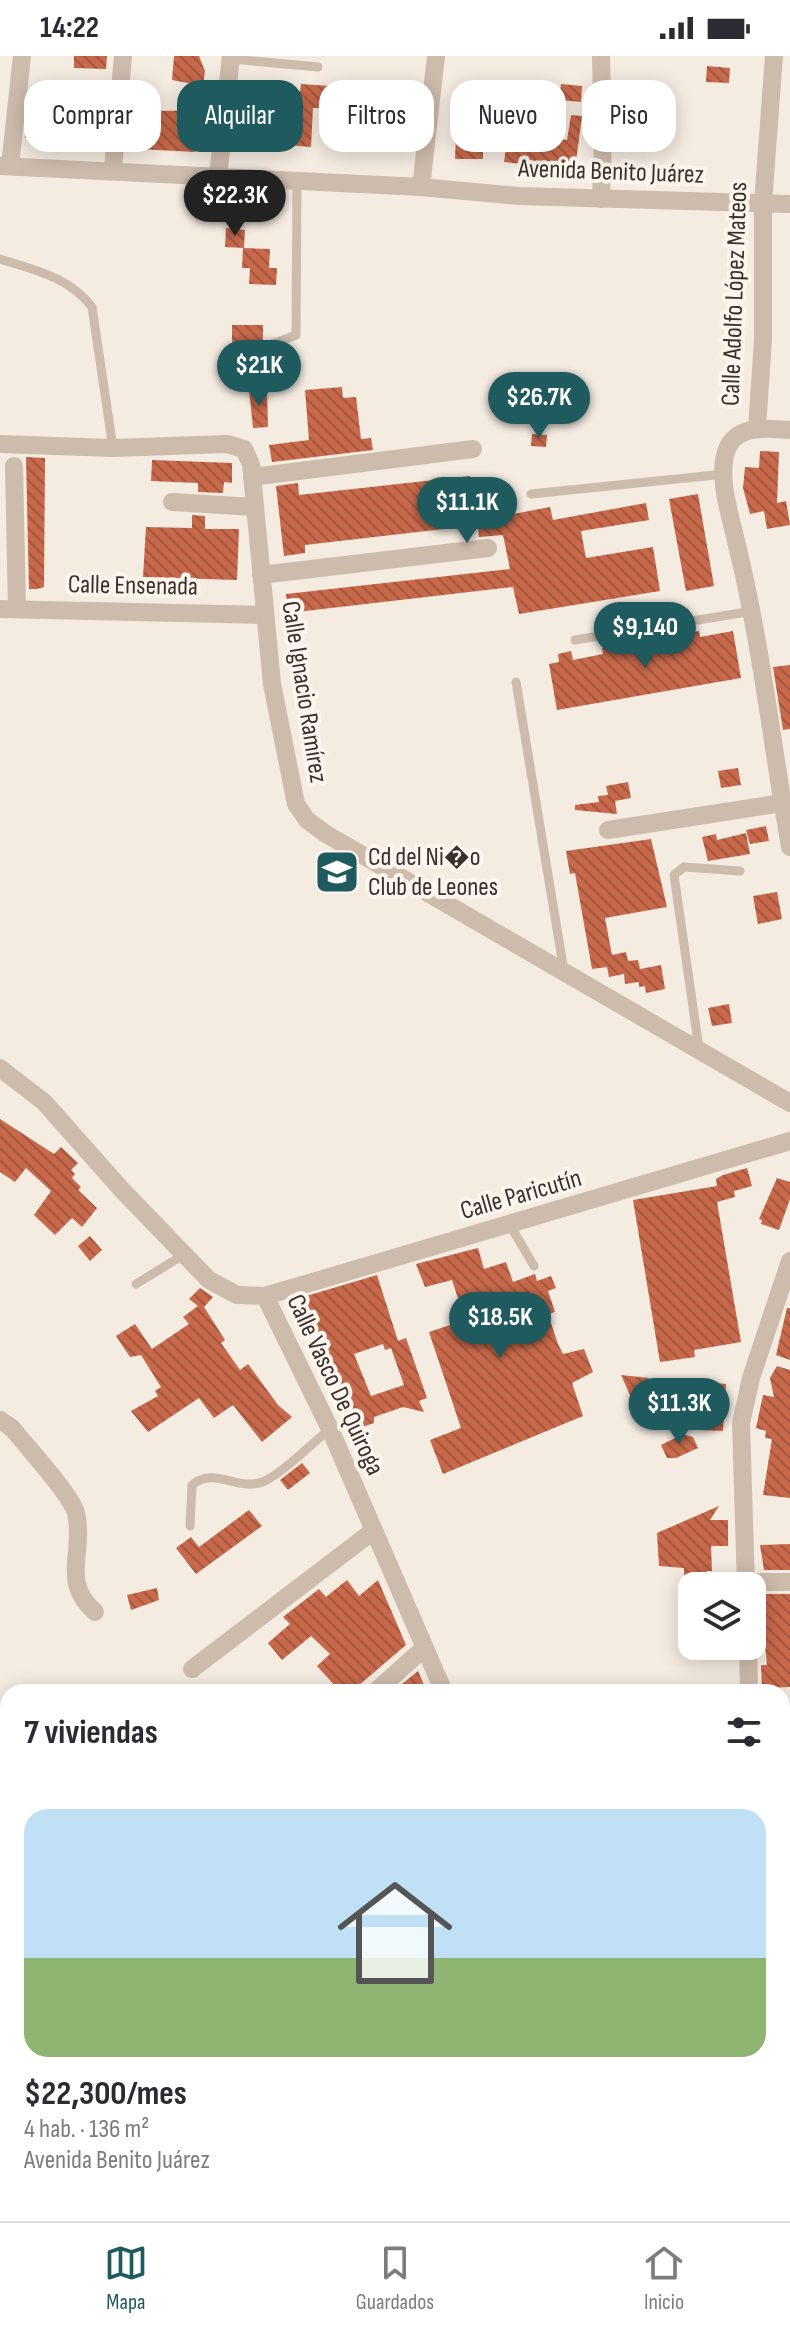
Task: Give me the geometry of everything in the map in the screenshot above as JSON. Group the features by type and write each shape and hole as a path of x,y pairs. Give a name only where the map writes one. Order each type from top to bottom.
{"street":[{"path":"5,166 22,56"},
{"path":"113,169 123,56"},
{"path":"421,187 436,56"},
{"path":"601,56 601,199"},
{"name":"Calle Adolfo López Mateos","path":"774,56 763,203 763,340 757,428 730,442 725,474 753,611 790,847"},
{"path":"218,177 231,58"},
{"name":"Avenida Benito Juárez","path":"5,166 113,169 601,199 790,204"},
{"path":"757,428 790,430"},
{"name":"Calle Ignacio Ramírez","path":"0,444 113,448 238,446 249,455 272,684 296,804 307,820 790,1103"},
{"path":"252,477 473,449"},
{"path":"8,609 14,466"},
{"path":"172,502 255,507"},
{"path":"261,575 488,548"},
{"name":"Calle Ensenada","path":"8,609 264,615"},
{"path":"608,830 782,803"},
{"name":"Calle Vasco De Quiroga","path":"0,1068 44,1102 122,1190 222,1288 237,1295 265,1296 330,1429 440,1684"},
{"name":"Calle Paricutín","path":"265,1296 790,1141"},
{"path":"746,1572 741,1423 751,1378 790,1261"},
{"path":"0,1420 12,1428 76,1513 75,1586 81,1600 95,1612"},
{"path":"192,1669 373,1531"},
{"path":"766,1583 790,1582"},
{"path":"384,1684 424,1648"},
{"path":"748,1660 749,1684"}],"lane":[{"path":"231,58 318,67"},
{"path":"259,349 296,335 297,181"},
{"path":"0,259 55,276 83,296 92,307 113,448"},
{"path":"531,494 725,474"},
{"path":"575,640 753,611"},
{"path":"516,682 564,971"},
{"path":"699,1049 674,875 684,867 740,871"},
{"path":"510,1225 534,1266"},
{"path":"136,1284 185,1254"},
{"path":"190,1526 192,1485 202,1477 216,1477 244,1485 263,1483 330,1429"}],"building":[{"path":"74,56 107,56 106,69 74,68"},
{"path":"174,56 199,56 205,71 204,80 172,80"},
{"path":"707,66 730,68 729,83 706,82"},
{"path":"303,84 319,85 319,108 313,108 311,147 303,146"},
{"path":"566,84 582,86 581,102 566,101"},
{"path":"161,111 177,111 177,151 161,150"},
{"path":"571,115 582,116 575,167 569,165 567,175 538,173 539,166 504,162 505,152 566,152"},
{"path":"455,152 483,152 483,159 455,159"},
{"path":"226,228 245,230 244,248 225,247"},
{"path":"243,248 270,249 269,268 277,268 276,285 249,284 250,268 242,268"},
{"path":"232,325 263,325 263,340 232,342"},
{"path":"342,387 343,398 356,397 361,439 371,438 373,450 272,462 269,445 309,440 305,390"},
{"path":"249,389 267,389 268,427 253,428"},
{"path":"532,434 547,435 546,447 531,446"},
{"path":"760,451 779,452 777,503 786,501 790,525 767,529 764,511 750,514 743,488 745,467 759,468"},
{"path":"26,457 45,458 44,587 37,589 29,589"},
{"path":"152,460 232,463 232,483 224,482 223,493 198,492 198,483 151,481"},
{"path":"470,476 473,501 490,499 492,518 550,507 553,520 646,503 649,520 581,531 586,558 653,547 660,591 519,614 513,587 288,613 286,594 510,569 503,535 479,537 478,525 305,545 305,553 284,556 276,486 298,483 299,495"},
{"path":"698,494 714,586 686,591 669,499"},
{"path":"192,515 205,516 205,529 239,529 237,580 143,577 146,527 192,528"},
{"path":"699,631 700,637 733,631 741,678 557,710 549,664 559,662 558,654 571,651 573,660 603,654 602,648 622,645 623,651 674,642 673,635"},
{"path":"790,665 790,729 783,730 773,667"},
{"path":"738,768 741,785 721,788 718,771"},
{"path":"628,782 631,798 615,801 617,814 575,810 575,805 599,802 598,796 608,795 606,786"},
{"path":"766,826 769,841 750,844 746,830"},
{"path":"746,833 750,854 708,861 702,837 716,834 717,840"},
{"path":"651,839 667,907 605,918 612,955 626,952 628,961 638,960 640,969 661,965 665,989 646,993 645,986 639,987 639,982 625,984 624,974 609,977 607,967 592,969 575,873 570,874 566,851"},
{"path":"777,892 782,919 758,924 753,896"},
{"path":"729,1004 732,1023 712,1026 708,1008"},
{"path":"0,1119 54,1154 61,1147 78,1163 71,1170 75,1174 72,1178 81,1187 78,1190 97,1208 82,1227 72,1218 55,1235 34,1215 51,1191 26,1168 15,1182 0,1172"},
{"path":"747,1168 752,1186 734,1191 735,1197 717,1202 741,1342 694,1350 695,1357 660,1362 633,1200 717,1186 716,1179"},
{"path":"777,1178 790,1182 790,1199 779,1230 761,1224 762,1220 759,1219"},
{"path":"90,1236 102,1250 90,1261 78,1246"},
{"path":"478,1248 484,1269 506,1262 513,1282 535,1274 537,1281 551,1276 556,1288 548,1291 555,1312 548,1314 558,1344 563,1354 584,1349 593,1372 572,1383 583,1416 443,1474 430,1440 461,1428 429,1332 465,1320 452,1280 425,1287 416,1264"},
{"path":"377,1275 398,1341 406,1338 427,1398 419,1401 424,1412 403,1407 374,1417 374,1423 356,1429 334,1383 325,1387 310,1352 323,1348 311,1310 297,1314 293,1300","holes":["383,1344 385,1350 391,1348 404,1385 371,1396 354,1354"]},
{"path":"200,1288 213,1297 204,1307 225,1340 221,1343 240,1370 248,1364 278,1405 292,1417 262,1442 233,1405 214,1418 199,1398 148,1432 131,1411 158,1396 155,1391 161,1387 141,1355 130,1357 116,1336 135,1324 152,1349 189,1324 183,1317 198,1306 189,1299"},
{"path":"787,1308 790,1308 790,1360 776,1355"},
{"path":"777,1366 790,1370 790,1498 763,1495 772,1439 765,1438 766,1431 756,1428 763,1395 774,1397 770,1378"},
{"path":"621,1375 649,1378 634,1404"},
{"path":"693,1381 726,1384 723,1431 700,1430 703,1394 692,1393"},
{"path":"683,1434 693,1437 698,1448 676,1458 667,1458 661,1445"},
{"path":"302,1463 310,1473 288,1490 280,1480"},
{"path":"719,1506 710,1520 728,1520 728,1546 711,1546 712,1571 684,1572 684,1568 659,1566 657,1533"},
{"path":"249,1510 262,1526 196,1574 176,1548 191,1537 199,1547"},
{"path":"790,1544 790,1570 764,1570 760,1545"},
{"path":"347,1580 359,1596 378,1580 406,1645 360,1684 333,1684 317,1666 330,1654 311,1636 282,1660 268,1643 290,1624 283,1617 319,1589 326,1597"},
{"path":"157,1588 159,1600 131,1610 127,1595"},
{"path":"766,1594 790,1594 790,1684 762,1684 761,1665 767,1665"},
{"path":"418,1671 424,1684 402,1684"}],"place":[{"name":"Cd del Ni�o Club de Leones","path":"337,872"}]}
